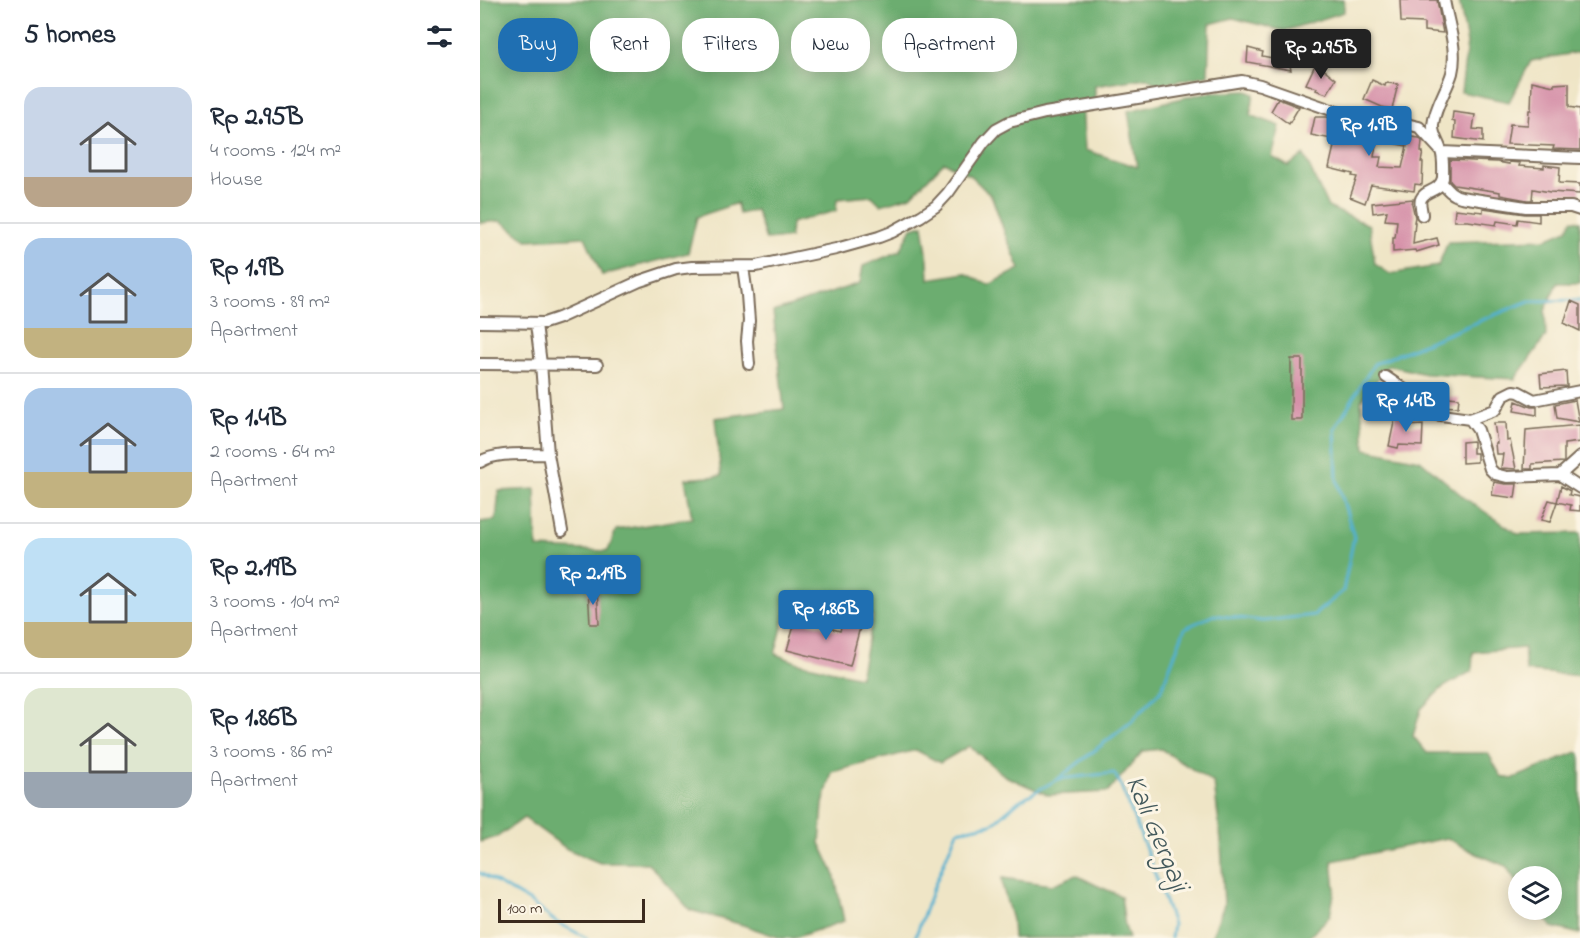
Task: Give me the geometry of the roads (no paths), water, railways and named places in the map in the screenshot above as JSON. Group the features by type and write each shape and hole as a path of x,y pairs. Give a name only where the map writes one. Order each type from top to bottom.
{"street":[{"path":"1422,215 1421,198 1442,183 1442,152 1433,125 1451,75 1454,57 1444,0"},
{"path":"480,322 536,324 559,318 640,281 676,269 756,267 879,237 892,232 936,206 984,142 996,129 1009,122 1056,111 1242,81 1260,85 1363,121 1419,127 1442,152 1580,158"},
{"path":"1442,183 1450,192 1461,197 1526,207 1571,207 1580,210"},
{"path":"743,267 749,321 747,341 749,364"},
{"path":"536,324 548,454 562,531"},
{"path":"480,364 597,365"},
{"path":"1386,376 1434,414 1470,419 1495,410 1503,396 1513,391 1534,400 1580,391"},
{"path":"1470,419 1478,430 1490,469 1496,474 1507,477 1560,476 1580,488"},
{"path":"480,462 487,457 498,455 548,454"},
{"path":"1560,476 1580,457"}],"waterway":[{"path":"1058,779 1131,722 1161,690 1185,628 1214,615 1263,621 1314,615 1343,591 1354,537 1337,480 1335,428 1374,364 1529,301 1580,300"},
{"name":"Kali Gergaji","path":"915,938 957,831 992,824 1019,801 1058,779 1114,773 1146,849 1173,924 1171,938"},
{"name":"Kali Gergaji","path":"480,873 529,901 556,922 587,938"}]}
